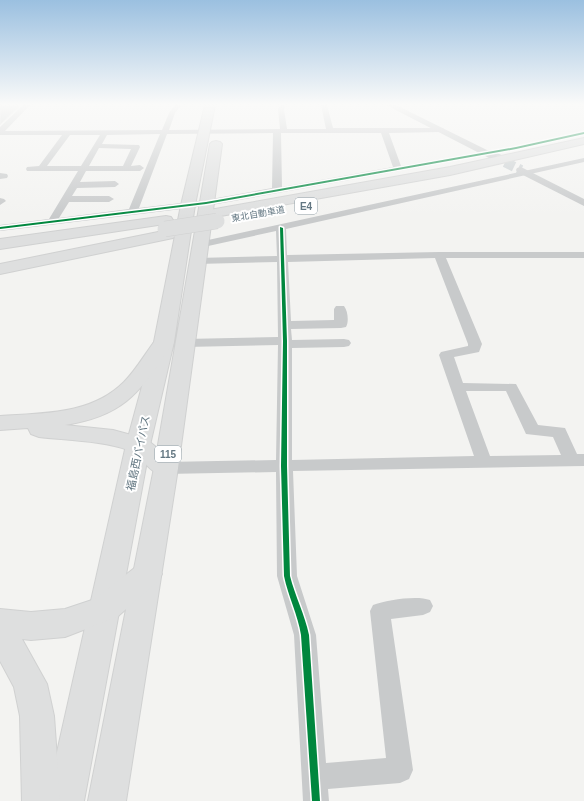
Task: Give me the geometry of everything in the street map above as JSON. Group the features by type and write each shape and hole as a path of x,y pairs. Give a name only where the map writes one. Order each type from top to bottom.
{"highway":[{"name":"福島西バイパス","path":"65,801 106,608 138,445 174,342 209,213 211,142"},
{"name":"東北自動車道","path":"209,213 442,172 578,142"},
{"path":"0,268 166,228 209,213 396,189 584,148"},
{"name":"福島西バイパス","path":"107,801 166,468 174,342 209,213"},
{"path":"0,244 166,228"},
{"path":"0,253 166,228"},
{"path":"0,424 68,417 102,409 120,398 174,342"},
{"path":"0,424 113,438 138,445 166,468"},
{"path":"0,623 31,626 65,623 106,608 147,574"},
{"path":"0,630 30,684 36,716 41,801"}],"street":[{"path":"41,169 60,142"},
{"path":"52,222 99,142"},
{"path":"133,212 162,142"},
{"path":"277,191 280,142"},
{"path":"388,142 397,168"},
{"path":"464,142 489,155"},
{"path":"0,228 133,212 209,213 277,191 397,168 489,155 546,142"},
{"path":"97,146 136,147 126,168"},
{"path":"198,253 281,228 523,172 584,160"},
{"path":"30,169 140,168"},
{"path":"523,172 584,203"},
{"path":"74,185 115,184"},
{"path":"65,199 109,199"},
{"path":"281,228 281,258 285,325 284,466 287,576 289,588 303,621 305,635 316,801"},
{"path":"198,253 281,258 439,255 584,255"},
{"path":"439,255 475,344 474,349 446,355 484,462"},
{"path":"285,325 341,324 340,309"},
{"path":"174,342 344,343"},
{"path":"458,387 511,387 532,430 559,432 578,460"},
{"path":"166,468 578,460"},
{"path":"315,777 400,770 380,611 422,606"}],"tunnel":[{"path":"492,156 521,170"}],"cycle path":[{"path":"0,228 206,203 541,142"},
{"path":"281,228 285,341 284,466 287,576 304,627 316,801"}]}
